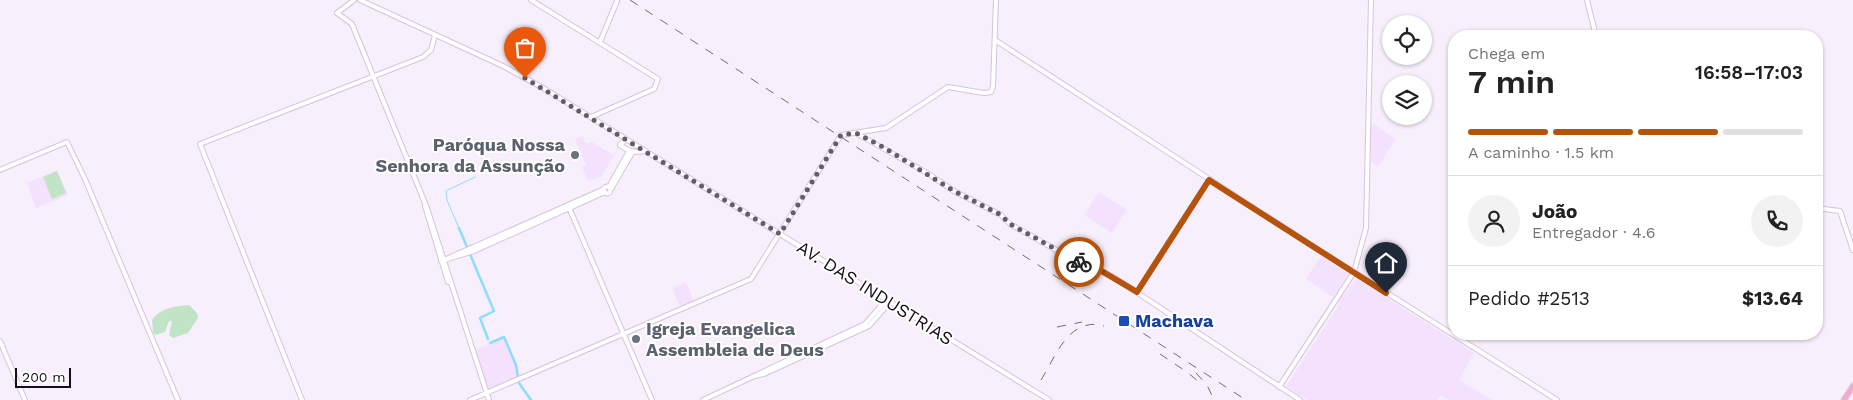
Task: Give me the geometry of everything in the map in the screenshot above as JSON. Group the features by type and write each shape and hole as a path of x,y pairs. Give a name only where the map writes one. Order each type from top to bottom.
{"main road":[{"path":"1844,400 1853,386"}],"street":[{"path":"354,0 337,13 351,22 408,158 489,400"},
{"name":"AV. DAS INDUSTRIAS","path":"360,0 508,69 626,139 1049,400"},
{"path":"531,0 658,79 654,89 591,118"},
{"path":"470,400 751,279 841,135 886,128 948,86 984,94 990,92 993,86 996,0"},
{"path":"1279,387 1354,272 1367,220 1371,0"},
{"path":"1588,0 1595,30"},
{"path":"600,42 617,1"},
{"path":"302,400 200,144 423,57 431,50 435,34"},
{"path":"994,40 1209,180 1448,331"},
{"path":"856,133 927,173 954,191 1001,215 1010,224 1074,260 1093,266 1137,292 1300,400"},
{"path":"626,139 620,145 630,152 645,151"},
{"path":"0,170 68,142 178,400"},
{"path":"443,261 474,251 607,189 630,152"},
{"path":"1137,292 1209,180"},
{"path":"568,206 652,400"},
{"path":"1823,209 1840,211 1853,250"},
{"path":"703,400 868,326 888,301"},
{"path":"1462,340 1557,400"},
{"path":"0,341 25,400"}],"shaded area":[{"path":"1374,124 1396,139 1378,167 1371,162 1371,125"},
{"path":"583,136 586,144 592,142 613,155 619,147 602,176 588,181 582,167 586,165 575,139"},
{"path":"57,170 68,195 36,208 27,183"},
{"path":"1099,192 1127,210 1112,233 1084,215"},
{"path":"1321,256 1348,274 1333,297 1306,279"},
{"path":"1357,279 1448,337 1448,340 1453,340 1474,353 1459,380 1492,400 1449,400 1441,395 1437,400 1307,400 1286,386 1339,305 1339,300"},
{"path":"686,282 695,303 681,309 672,288"},
{"path":"504,337 515,363 518,378 489,391 475,350"}],"green space":[{"path":"57,171 66,193 52,199 43,177"},
{"path":"189,305 197,313 198,318 188,333 173,338 169,335 172,321 169,321 165,332 155,335 152,320 155,316 169,308"}],"waterway":[{"path":"459,228 447,200 446,191 475,177"},
{"path":"459,228 494,311 480,318 488,339"},
{"path":"490,343 504,337 516,365 519,383 531,400"}],"railway":[{"path":"630,0 1246,400"},
{"path":"1057,327 1082,322"},
{"path":"1041,380 1058,350 1073,332 1092,324 1104,326"},
{"path":"1160,354 1199,382"},
{"path":"1196,373 1207,385 1214,400"}],"way so far":[{"path":"525,78 780,234 841,135 856,133 883,147 906,163 927,173 954,191 1001,215 1010,224 1079,262"}],"place":[{"name":"Paróqua Nossa Senhora da Assunção","path":"575,155"},
{"name":"Machava","path":"1124,321"},
{"name":"Igreja Evangelica Assembleia de Deus","path":"636,339"}],"route":[{"path":"1079,262 1093,266 1137,292 1209,180 1386,293"}]}
